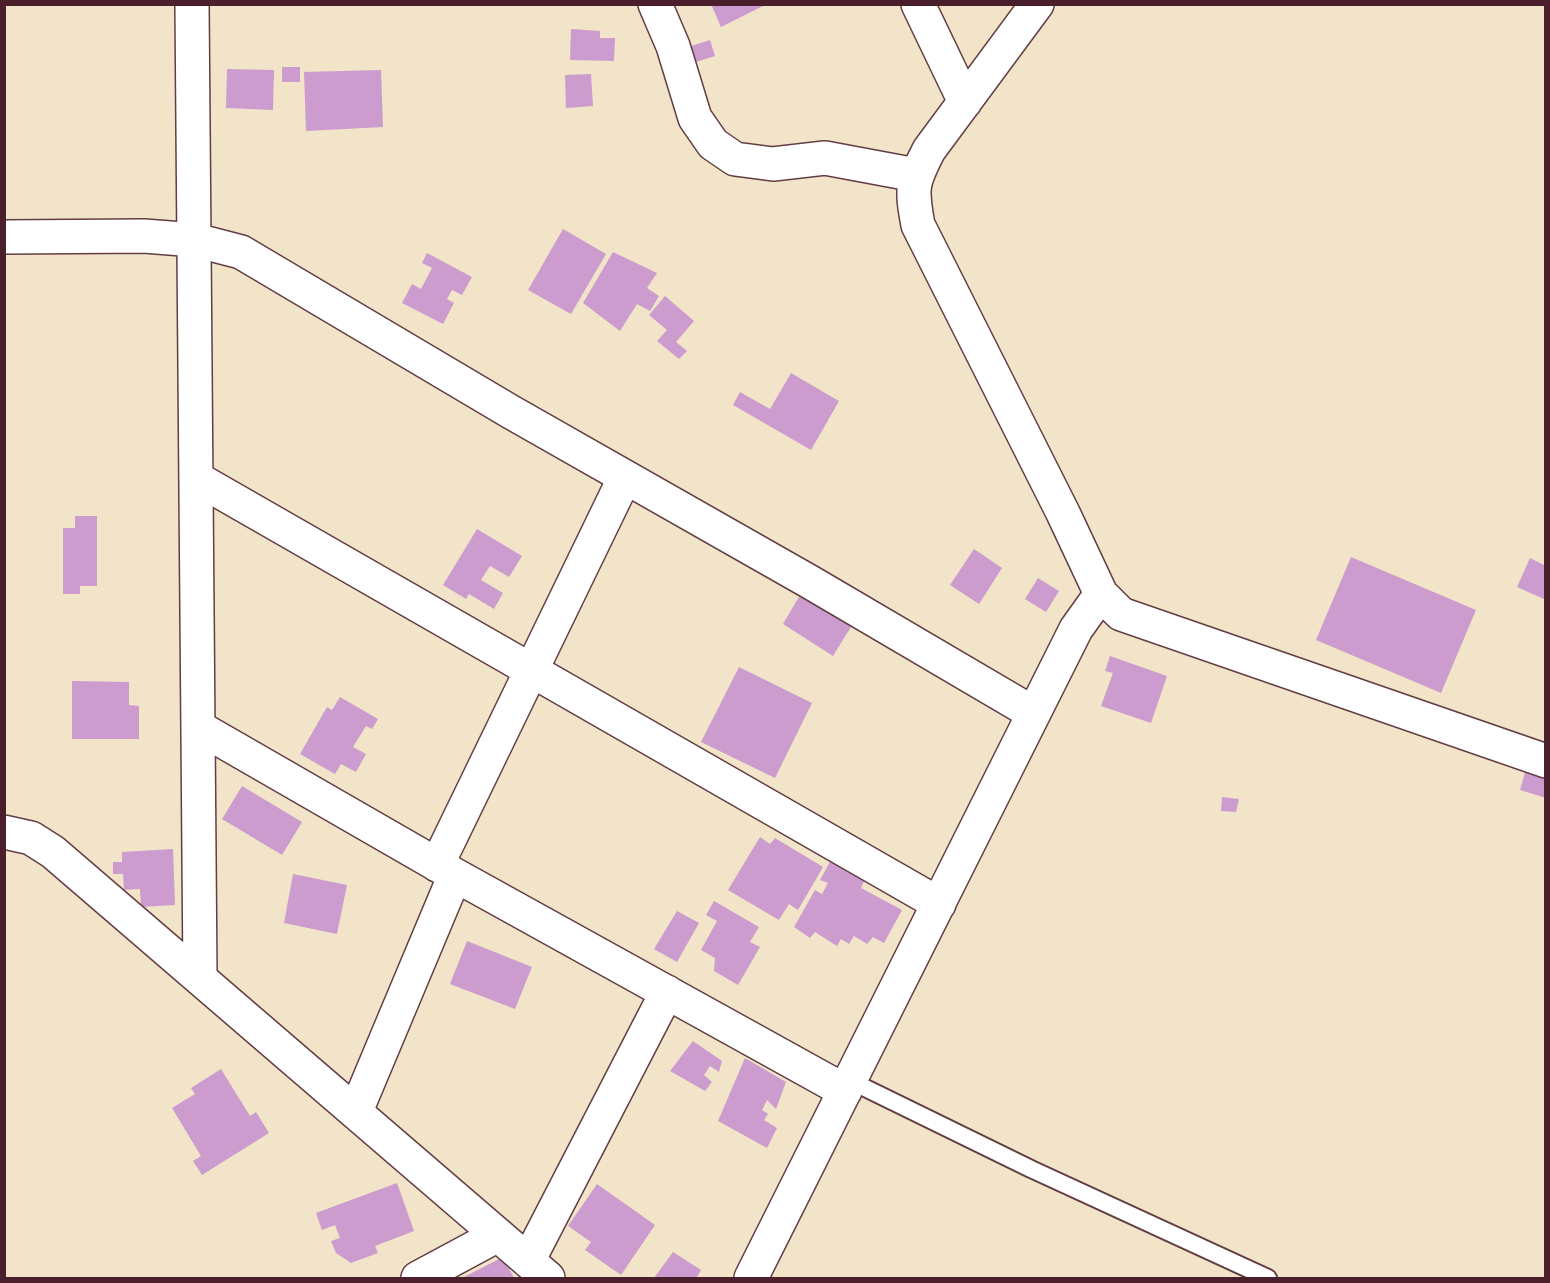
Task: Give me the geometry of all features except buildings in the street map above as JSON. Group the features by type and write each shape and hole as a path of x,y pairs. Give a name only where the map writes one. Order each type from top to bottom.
{"street":[{"path":"192,4 200,976"},
{"path":"655,4 673,46 695,118 713,144 735,159 773,164 825,158 916,175"},
{"path":"918,4 965,102"},
{"path":"1037,4 929,150 916,175 913,196 918,225 1064,513 1101,594 1121,614 1545,761"},
{"path":"4,237 144,236 195,240 241,252 511,412 810,582 1033,713"},
{"path":"356,1111 446,870 532,669 625,477"},
{"path":"196,478 939,904"},
{"path":"751,1278 1033,713 1076,629 1101,594"},
{"path":"198,727 446,870 667,992 848,1086"},
{"path":"4,832 31,838 53,852 200,976 538,1270 667,992"},
{"path":"418,1278 498,1236"}],"lane":[{"path":"848,1086 1268,1278"}]}
